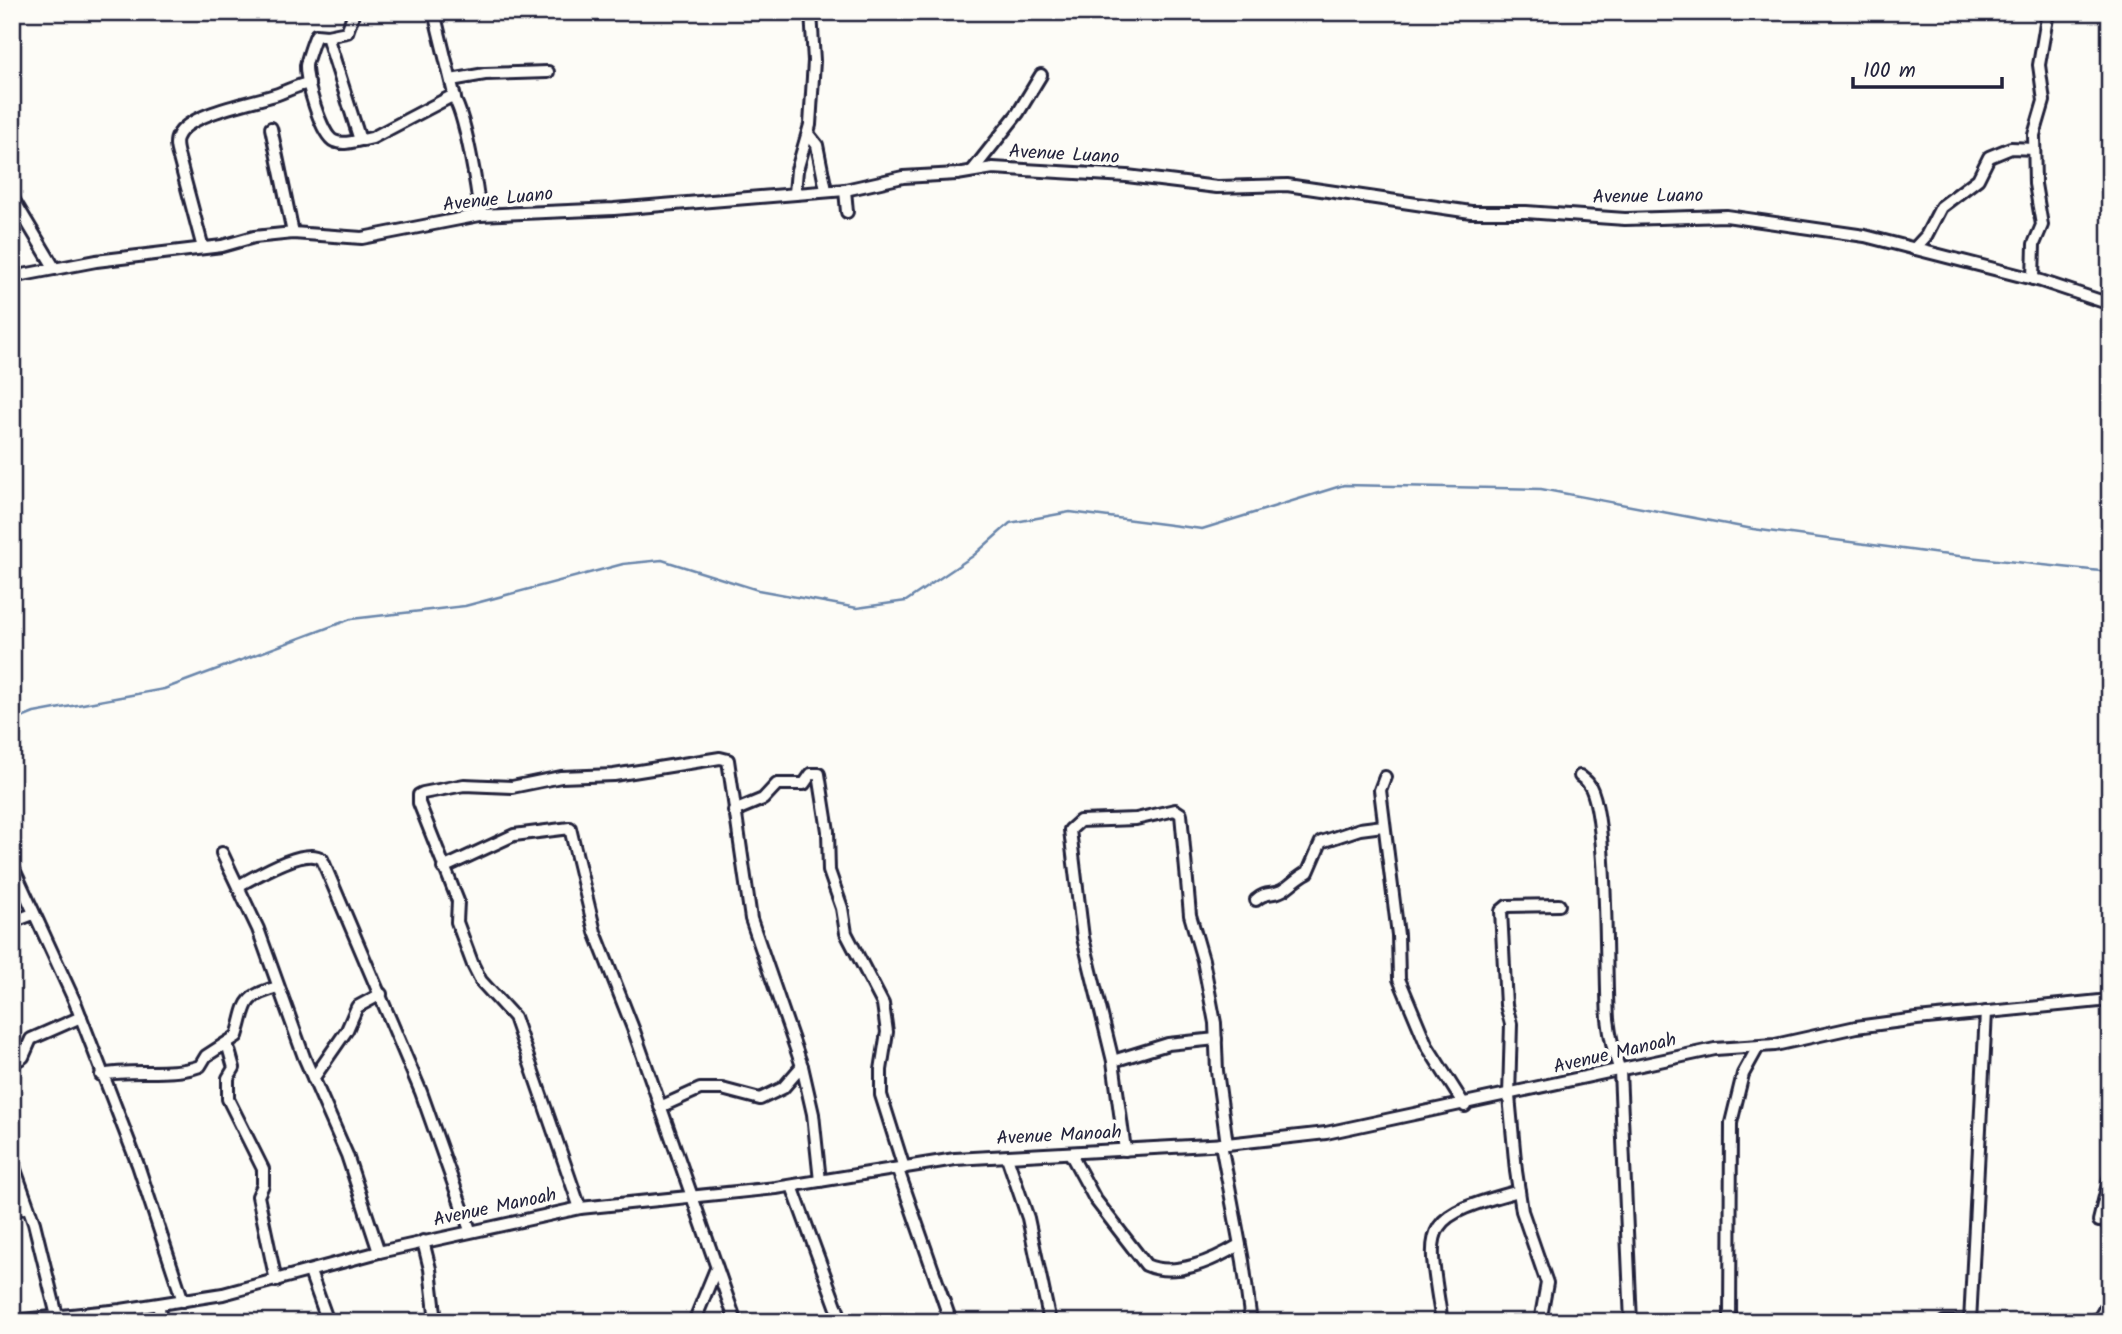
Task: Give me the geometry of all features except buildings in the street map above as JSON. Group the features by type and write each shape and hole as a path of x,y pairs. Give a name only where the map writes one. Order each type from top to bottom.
{"street":[{"path":"354,12 347,32 327,36 319,33 313,39 306,61 309,83 324,132 338,143 361,140 407,122 449,97 455,98"},
{"path":"433,12 475,173 481,215"},
{"path":"795,193 797,170 809,135 814,79 810,12"},
{"path":"2033,279 2034,244 2042,225 2035,184 2034,149 2036,127 2044,101 2039,65 2048,12"},
{"path":"327,36 361,140"},
{"path":"451,80 485,74 548,72"},
{"path":"973,170 1027,100 1041,75"},
{"path":"203,248 178,158 176,146 179,133 195,120 214,115 243,101 309,83"},
{"path":"271,128 293,233"},
{"path":"809,135 817,145 826,190"},
{"path":"1914,249 1926,236 1941,207 1978,179 1989,156 2011,148 2034,149"},
{"name":"Avenue Luano","path":"12,277 203,248 254,237 293,233 362,238 481,215 614,209 845,190 903,177 1002,168 1128,176 1217,187 1287,186 1471,212 1526,212 1637,219 1713,214 1865,236 2033,279 2110,304"},
{"path":"845,190 847,212"},
{"path":"12,197 55,269"},
{"path":"580,1208 514,1017 481,981 473,965 457,922 458,901 419,803 423,793 464,785 512,787 561,777 614,775 725,758 729,764 751,919 802,1066 813,1114 820,1181"},
{"path":"734,811 763,799 777,784 804,784 811,774 819,774 828,831 829,871 842,908 846,933 883,1004 887,1032 881,1070 881,1095 901,1169 951,1322"},
{"path":"1580,776 1588,782 1593,792 1599,836 1608,958 1608,1017 1611,1044 1620,1072 1631,1322"},
{"path":"1385,777 1380,790 1402,989 1427,1046 1465,1106"},
{"path":"1125,1150 1113,1061 1083,938 1069,837 1072,825 1080,821 1136,819 1180,812 1190,915 1206,970 1216,1039 1224,1144 1251,1322"},
{"path":"1256,900 1267,892 1281,891 1294,879 1308,872 1321,842 1355,830 1383,826"},
{"path":"443,868 513,835 570,828 595,932 736,1322"},
{"path":"222,853 258,929 313,1079 346,1155 379,1252"},
{"path":"238,886 289,860 317,854 322,859 421,1092 470,1230"},
{"path":"12,865 81,1017 142,1177 183,1301"},
{"path":"1540,1322 1547,1283 1522,1211 1519,1191 1509,1096 1512,1050 1501,909 1559,905"},
{"path":"12,922 33,914"},
{"path":"101,1075 123,1070 189,1070 200,1066 206,1056 238,1033 246,1003 264,991 278,987"},
{"path":"313,1079 347,1030 357,1007 381,994"},
{"name":"Avenue Manoah","path":"12,1321 58,1319 183,1301 275,1281 423,1241 580,1208 792,1186 956,1159 1224,1144 1326,1133 1465,1106 1714,1049 1758,1047 1856,1027 2110,1000"},
{"path":"1944,1322 1969,1322 1986,1012"},
{"path":"12,1063 23,1057 31,1039 81,1017"},
{"path":"1113,1061 1168,1044 1216,1039"},
{"path":"227,1043 234,1068 228,1078 228,1098 263,1169 263,1185 258,1196 275,1281"},
{"path":"1730,1322 1731,1123 1744,1074 1758,1047"},
{"path":"660,1107 700,1089 722,1089 760,1099 783,1088 802,1066"},
{"path":"1070,1153 1096,1199 1146,1265 1157,1269 1210,1262 1239,1245"},
{"path":"1007,1157 1028,1218 1050,1322"},
{"path":"12,1161 28,1207 58,1319"},
{"path":"2099,1221 2110,1176"},
{"path":"792,1186 842,1322"},
{"path":"1442,1322 1431,1249 1435,1230 1457,1210 1519,1191"},
{"path":"12,1211 28,1207"},
{"path":"423,1241 430,1269 436,1322"},
{"path":"694,1322 715,1270"},
{"path":"310,1272 328,1322"},
{"path":"2093,1322 2100,1317 2110,1300"},
{"path":"159,1305 162,1322"}],"waterway":[{"path":"12,722 34,713 164,689 351,619 465,606 623,564 662,560 758,590 857,608 906,601 973,556 1010,523 1070,512 1202,529 1344,485 1541,489 1753,529 1940,554 2110,572"}]}
